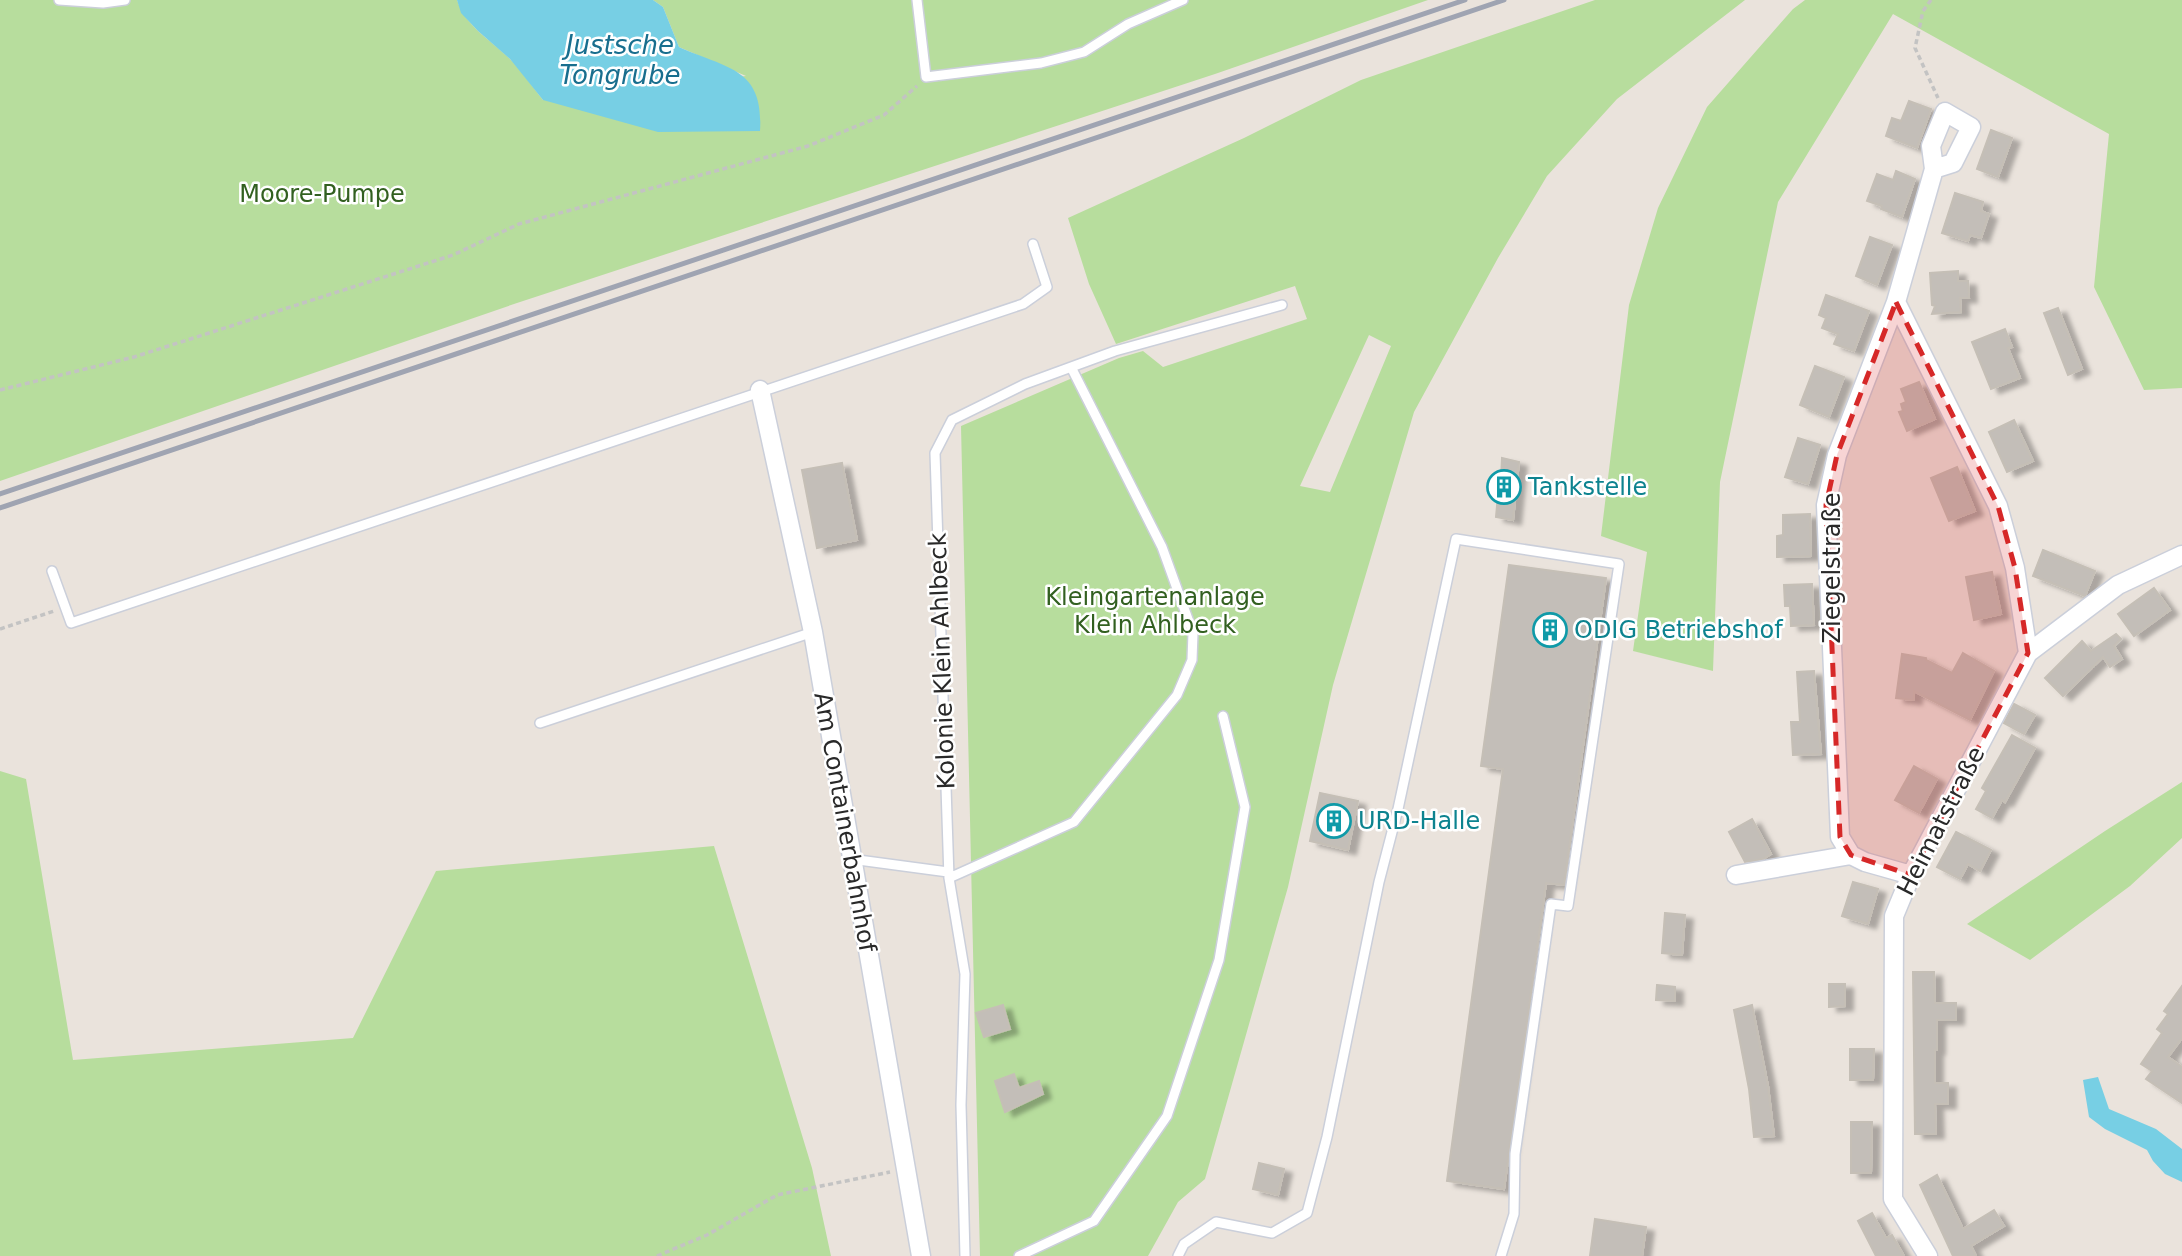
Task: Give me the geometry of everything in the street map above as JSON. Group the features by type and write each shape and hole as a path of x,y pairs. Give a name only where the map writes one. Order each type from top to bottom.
{"street":[{"path":"1934,169 1953,163 1971,127 1945,112"},
{"name":"Ziegelstraße","path":"1851,855 1840,837 1826,505 1837,456 1896,302 1934,169 1931,146 1945,112"},
{"path":"1896,302 1998,506 2015,568 2028,653"},
{"name":"Am Containerbahnhof","path":"760,390 813,632 921,1256"},
{"name":"Heimatstraße","path":"1928,1256 1893,1199 1894,916 1911,875 2028,653 2118,585 2182,555"},
{"path":"1736,875 1851,855 1911,875"}],"lane":[{"path":"59,0 103,3 125,0"},
{"path":"917,0 926,77 1041,63 1084,52 1128,24 1183,0"},
{"path":"52,572 71,622 1023,304 1047,287 1033,244"},
{"name":"Kolonie Klein Ahlbeck","path":"965,1256 961,1105 965,974 948,875 936,453 952,420 1025,384 1115,351 1282,305"},
{"path":"851,859 948,875 1074,822 1177,695 1192,660 1192,633 1162,548 1071,367"},
{"path":"1178,1256 1184,1244 1216,1222 1272,1233 1307,1213 1327,1137 1380,882 1457,539 1619,564 1567,906 1551,904 1515,1154 1514,1214 1501,1256"},
{"path":"540,723 813,632"},
{"path":"1019,1256 1094,1221 1167,1116 1219,960 1245,807 1223,716"}],"path":[{"path":"1931,0 1923,11 1915,48 1945,112"},
{"path":"0,390 134,358 453,255 519,224 808,146 884,115 926,77"},
{"path":"0,629 65,607"},
{"path":"657,1256 707,1235 777,1195 906,1169"}],"highlighted area":[{"path":"1896,302 1998,506 2015,568 2028,653 1911,875 1851,855 1840,837 1826,505 1837,455"}],"green space":[{"name":"Moore-Pumpe","path":"0,0 457,0 472,24 513,62 543,100 746,76 679,47 663,7 653,0 1428,0 1215,74 517,303 0,481"},
{"name":"Kleingartenanlage Klein Ahlbeck","path":"1595,0 1745,0 1617,99 1547,176 1498,258 1414,412 1333,685 1288,887 1205,1179 1178,1202 1148,1256 980,1256 961,426 1119,358 1143,351 1163,367 1307,319 1295,286 1116,344 1089,284 1068,218 1244,138 1361,80","holes":["1369,335 1391,346 1330,492 1300,486"]},
{"path":"1805,0 2182,0 2182,388 2144,390 2094,287 2109,134 1893,14 1778,202 1720,482 1713,671 1633,651 1647,552 1601,536 1629,305 1658,208 1707,107 1793,9"},
{"path":"0,771 26,779 73,1060 353,1038 436,871 714,846 812,1168 831,1256 0,1256"},
{"path":"2182,782 2182,838 2130,886 2030,960 1967,924 2105,831"}],"water":[{"name":"Justsche Tongrube","path":"457,0 653,0 663,7 679,47 727,67 749,83 756,94 760,110 760,131 658,132 543,100 510,59 461,13"},
{"path":"2098,1077 2109,1109 2156,1129 2182,1149 2182,1182 2165,1174 2147,1150 2105,1129 2089,1117 2083,1080"}],"building":[{"path":"1909,101 1931,109 1917,148 1886,136 1892,118 1901,121"},
{"path":"1991,130 2012,138 1998,177 1977,169"},
{"path":"1896,171 1915,179 1902,217 1867,201 1877,174 1893,180"},
{"path":"1955,193 1983,202 1981,211 1989,214 1981,238 1970,235 1968,241 1942,233"},
{"path":"1870,237 1892,245 1877,285 1856,276"},
{"path":"1958,271 1958,281 1968,281 1969,298 1960,298 1961,312 1932,314 1935,306 1932,305 1930,273"},
{"path":"1826,295 1869,311 1854,351 1834,344 1838,334 1822,328 1826,318 1819,315"},
{"path":"2058,308 2082,369 2068,375 2044,313"},
{"path":"2005,329 2012,347 2008,348 2020,378 1991,389 1972,342"},
{"path":"1815,366 1844,377 1829,417 1800,405"},
{"path":"1919,382 1935,419 1907,431 1899,412 1903,411 1901,404 1906,402 1901,389"},
{"path":"2014,420 2033,461 2007,472 1989,432"},
{"path":"1798,438 1820,445 1808,484 1785,477"},
{"name":"Tankstelle","path":"1502,458 1519,462 1513,520 1496,517 1498,495 1492,494 1493,478 1501,480"},
{"path":"842,463 857,540 817,548 802,470"},
{"path":"1957,467 1975,511 1949,521 1931,478"},
{"path":"1810,514 1811,556 1777,557 1777,536 1783,535 1783,515"},
{"path":"2043,550 2095,571 2085,596 2033,576"},
{"path":"1509,565 1606,578 1564,885 1546,883 1504,1189 1447,1181 1503,769 1481,766"},
{"path":"1992,572 2001,614 1974,620 1966,577"},
{"path":"1812,584 1814,625 1791,626 1790,606 1785,606 1784,585"},
{"path":"2154,588 2170,610 2134,636 2118,614"},
{"path":"2116,634 2121,639 2114,646 2122,659 2110,667 2103,657 2063,696 2045,678 2082,641 2091,651"},
{"path":"1963,653 1994,671 1970,720 1914,691 1914,700 1896,698 1902,654 1926,658 1952,673"},
{"path":"1814,671 1821,754 1793,755 1791,722 1800,722 1797,672"},
{"path":"2014,704 2035,715 2024,734 2004,723"},
{"path":"2012,735 2035,748 2005,802 2002,800 1992,818 1976,809 1986,791 1982,788"},
{"path":"1914,766 1937,779 1919,813 1895,800"},
{"name":"URD-Halle","path":"1320,793 1358,801 1348,850 1310,841"},
{"path":"1752,819 1771,854 1763,859 1745,862 1729,832"},
{"path":"1956,832 1991,850 1980,871 1968,864 1960,879 1937,867"},
{"path":"1853,882 1878,889 1868,924 1842,916"},
{"path":"1665,913 1685,915 1682,955 1662,953"},
{"path":"1913,972 1934,972 1935,1003 1956,1003 1956,1020 1937,1020 1935,1083 1948,1083 1948,1104 1935,1104 1936,1134 1915,1134"},
{"path":"1829,984 1845,984 1845,1006 1829,1007"},
{"path":"1657,985 1675,987 1675,1001 1656,1000"},
{"path":"2182,986 2182,1038 2168,1057 2182,1067 2182,1103 2146,1079 2152,1071 2141,1064 2162,1033 2157,1029 2168,1014 2164,1011"},
{"path":"1003,1005 1010,1029 984,1037 976,1013"},
{"path":"1752,1005 1768,1086 1774,1136 1754,1137 1749,1089 1734,1010"},
{"path":"1850,1049 1874,1049 1873,1080 1850,1080"},
{"path":"1014,1074 1019,1088 1039,1081 1043,1094 1005,1112 995,1081"},
{"path":"1851,1122 1872,1122 1871,1173 1851,1173"},
{"path":"1259,1163 1284,1169 1278,1195 1253,1189"},
{"path":"1937,1175 1963,1229 1994,1210 2004,1226 1971,1246 1976,1256 1953,1256 1920,1185"},
{"path":"1872,1213 1886,1238 1892,1235 1904,1256 1876,1256 1858,1221"},
{"path":"1595,1219 1646,1227 1642,1256 1590,1256"}],"railway":[{"path":"0,494 1465,0"},
{"path":"0,508 1504,0"}],"place":[{"name":"Tankstelle","path":"1504,487"},
{"name":"ODIG Betriebshof","path":"1550,630"},
{"name":"URD-Halle","path":"1334,821"}]}
